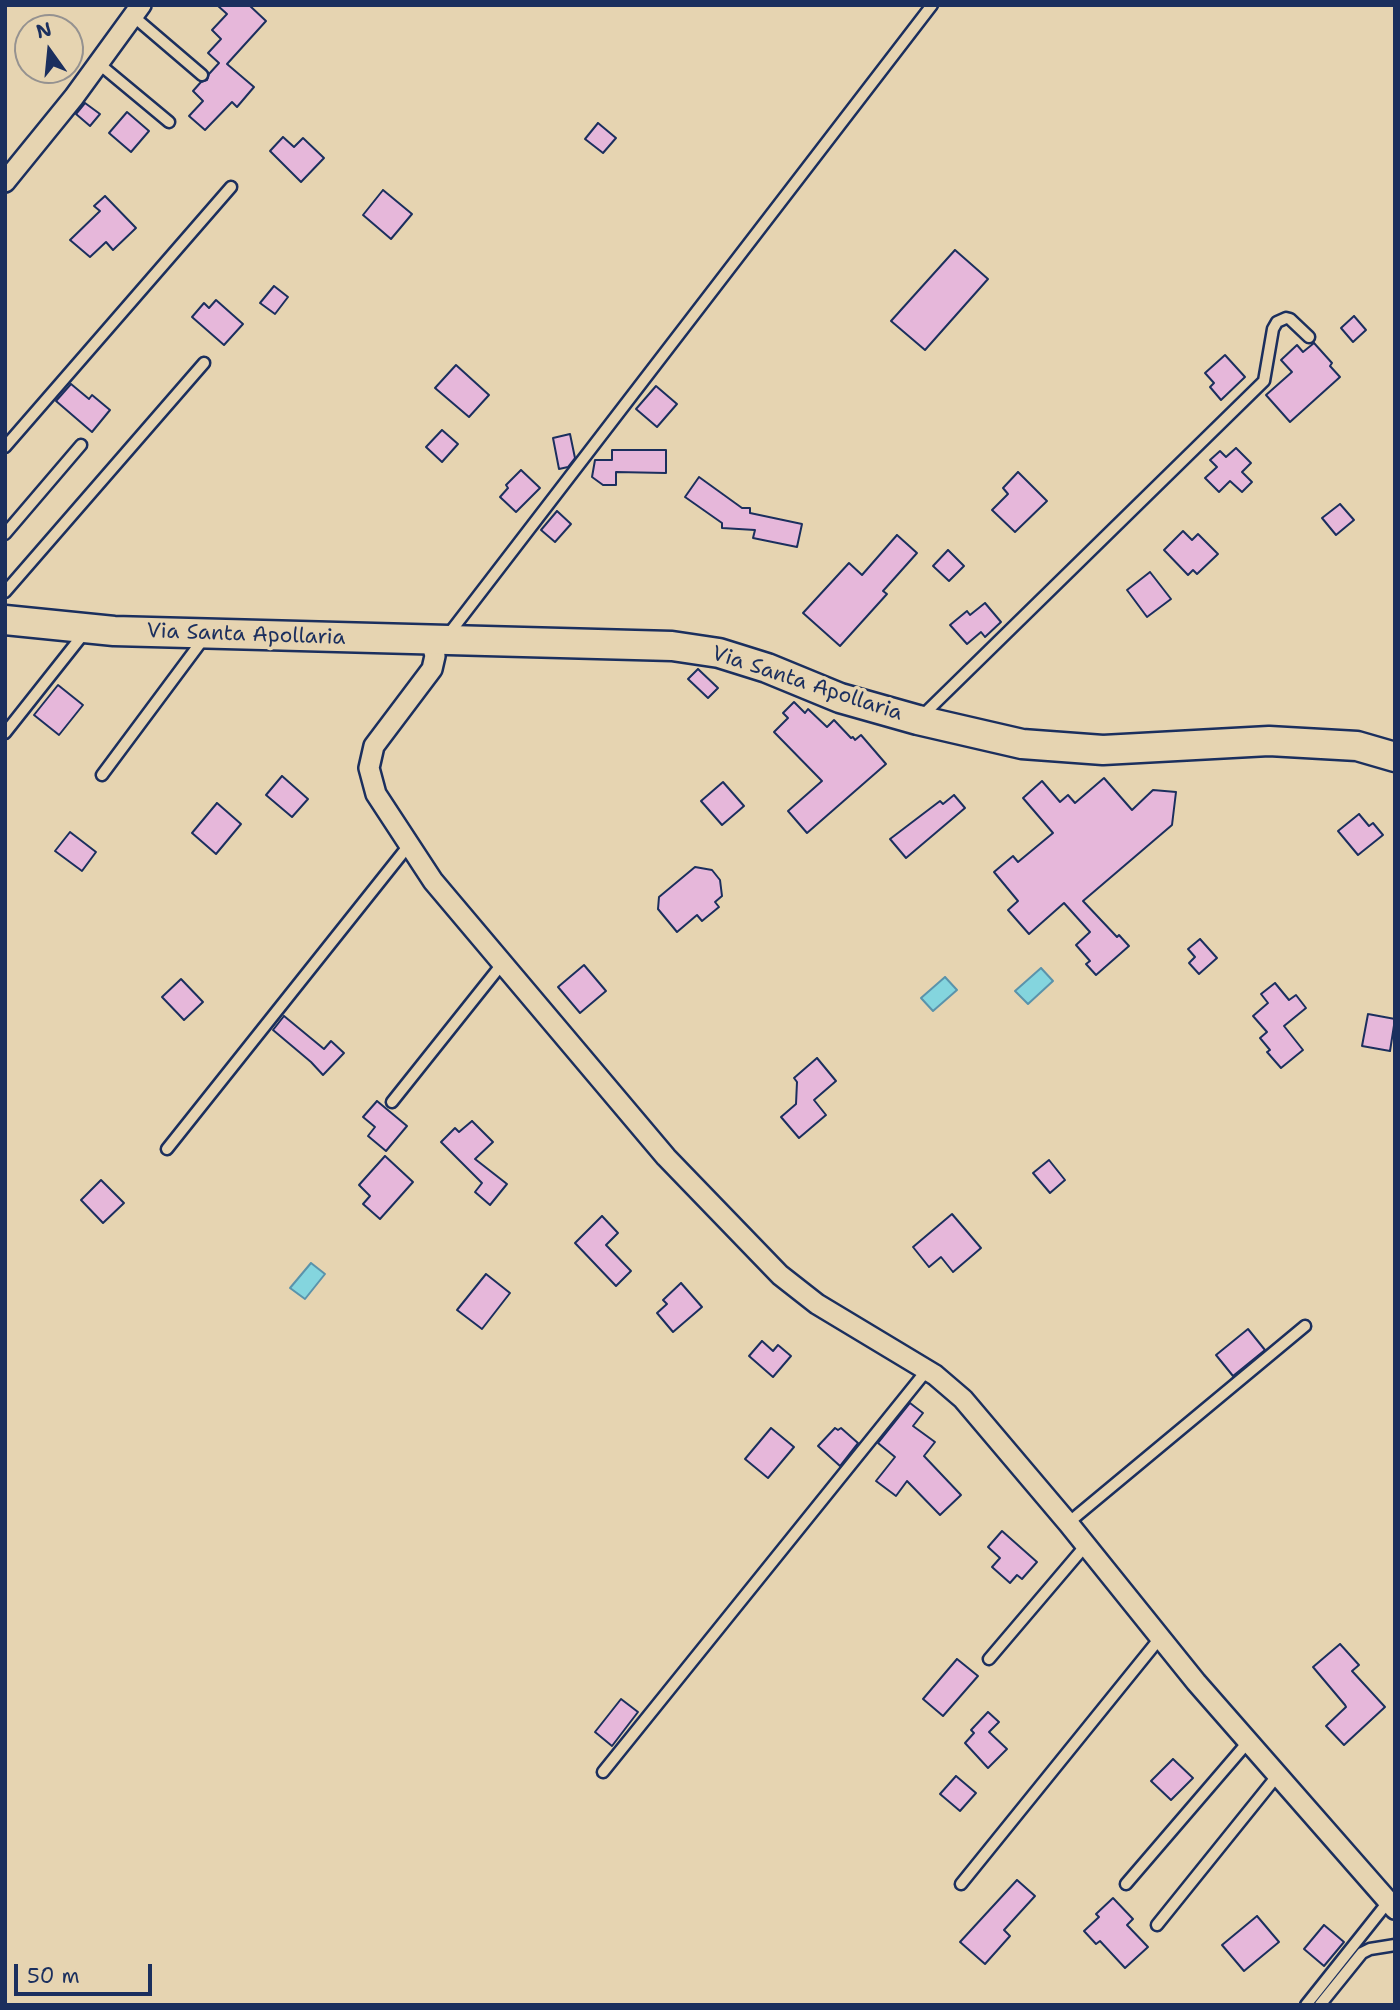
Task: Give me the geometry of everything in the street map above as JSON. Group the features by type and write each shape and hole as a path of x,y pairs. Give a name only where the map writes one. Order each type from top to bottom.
{"street":[{"path":"5,182 39,142 137,10"},
{"name":"Via Santa Apollaria","path":"5,620 87,628 207,634 672,646 719,653 766,668 840,698 918,720 1022,744 1103,750 1269,741 1357,746 1395,757"},
{"path":"437,641 432,670 377,742 369,762 371,781 376,794 433,881 666,1157 780,1275 817,1304 927,1370 963,1399 1248,1742 1393,1906"}],"lane":[{"path":"437,641 932,5"},
{"path":"137,10 202,75"},
{"path":"99,63 169,122"},
{"path":"5,447 231,187"},
{"path":"918,720 1264,381 1273,329 1277,322 1290,319 1309,337"},
{"path":"5,592 204,363"},
{"path":"5,534 81,444"},
{"path":"5,733 87,628"},
{"path":"102,775 207,634"},
{"path":"167,1149 409,845"},
{"path":"393,1102 502,964"},
{"path":"1068,1523 1305,1326"},
{"path":"603,1772 927,1370"},
{"path":"989,1659 1086,1545"},
{"path":"961,1884 1160,1638"},
{"path":"1126,1884 1248,1742"},
{"path":"1157,1925 1277,1776"},
{"path":"1306,2005 1393,1906"},
{"path":"1321,2005 1362,1953 1395,1945"}],"water":[{"path":"1041,968 1053,981 1028,1004 1015,991"},
{"path":"945,977 957,990 933,1011 921,998"},
{"path":"311,1263 325,1274 305,1299 290,1288"}],"building":[{"path":"217,5 249,5 266,21 227,64 254,87 237,107 232,102 205,130 189,116 203,101 193,91 201,82 207,80 219,63 208,53 221,39 212,30 227,14"},
{"path":"85,103 100,114 90,126 76,114"},
{"path":"127,112 149,131 131,152 109,133"},
{"path":"598,123 616,138 603,153 585,139"},
{"path":"283,137 294,147 303,138 324,158 301,182 270,151"},
{"path":"383,190 412,214 391,239 363,215"},
{"path":"105,196 136,228 113,250 106,242 90,257 70,240 100,211 94,206"},
{"path":"955,250 988,279 925,350 891,321"},
{"path":"274,286 288,297 275,314 260,303"},
{"path":"216,300 243,324 224,345 192,317 204,303 209,308"},
{"path":"1354,316 1366,330 1353,342 1341,328"},
{"path":"1314,343 1332,363 1330,366 1340,377 1290,422 1266,395 1292,372 1281,360 1297,345 1303,352"},
{"path":"1225,355 1245,377 1221,400 1210,387 1214,383 1205,373"},
{"path":"456,365 489,395 469,417 435,388"},
{"path":"71,384 89,399 92,395 110,410 92,432 56,401"},
{"path":"656,386 677,404 657,427 636,409"},
{"path":"442,430 458,444 442,462 426,447"},
{"path":"570,434 575,458 568,467 559,469 553,438"},
{"path":"1236,448 1251,463 1242,472 1252,482 1242,492 1230,481 1219,492 1205,478 1217,467 1210,460 1220,451 1226,457"},
{"path":"612,450 666,450 666,473 616,472 616,485 603,485 592,477 595,460 612,460"},
{"path":"521,470 540,488 516,512 500,497 508,488 506,485"},
{"path":"1018,472 1047,501 1015,532 992,510 1008,494 1003,488"},
{"path":"699,477 742,508 750,508 750,513 802,524 797,547 753,538 755,530 722,528 722,523 685,497"},
{"path":"1340,504 1354,520 1336,535 1322,518"},
{"path":"557,511 571,524 555,542 541,530"},
{"path":"1183,531 1192,540 1198,534 1218,554 1197,574 1193,570 1188,575 1164,550"},
{"path":"897,535 917,553 883,591 887,594 840,646 803,613 849,563 862,575"},
{"path":"948,550 964,566 949,581 933,566"},
{"path":"1150,572 1171,599 1147,617 1127,590"},
{"path":"985,603 1001,622 985,637 981,632 967,644 950,625 967,611 970,615"},
{"path":"698,669 718,688 708,698 688,679"},
{"path":"58,685 83,705 59,735 34,715"},
{"path":"794,702 805,713 808,709 827,727 834,720 851,738 855,740 861,735 886,764 807,833 788,811 822,781 774,732 788,718 783,713"},
{"path":"282,776 308,799 292,817 266,795"},
{"path":"1104,778 1132,810 1153,790 1176,792 1172,825 1083,901 1129,946 1096,975 1086,964 1090,961 1076,945 1090,932 1064,903 1029,934 1008,910 1018,901 994,872 1013,856 1018,862 1053,833 1023,798 1042,781 1060,802 1068,795 1075,803"},
{"path":"723,782 744,806 722,825 701,801"},
{"path":"954,795 965,808 906,858 890,839 940,801 943,804"},
{"path":"217,803 241,824 216,854 192,833"},
{"path":"1359,814 1369,826 1373,823 1383,835 1358,855 1338,831"},
{"path":"70,832 96,852 82,871 55,851"},
{"path":"695,867 712,870 720,880 722,896 715,902 719,907 702,921 697,915 677,932 658,909 659,897"},
{"path":"1200,939 1217,958 1199,974 1189,963 1195,957 1188,949"},
{"path":"584,965 606,991 580,1013 558,987"},
{"path":"181,979 203,1002 184,1020 162,997"},
{"path":"1275,983 1289,1000 1296,995 1306,1008 1284,1026 1303,1050 1281,1068 1267,1052 1270,1050 1260,1038 1267,1032 1253,1016 1268,1003 1261,994"},
{"path":"1368,1014 1395,1019 1390,1051 1362,1046"},
{"path":"284,1016 324,1049 331,1041 344,1053 323,1075 273,1030"},
{"path":"817,1058 836,1081 814,1100 826,1115 799,1138 781,1117 796,1104 797,1082 794,1078"},
{"path":"377,1101 407,1126 386,1151 368,1136 375,1127 363,1117"},
{"path":"472,1121 493,1142 475,1159 507,1184 490,1205 475,1192 482,1183 441,1142 455,1128 459,1132"},
{"path":"385,1156 413,1182 380,1219 363,1204 370,1196 359,1185"},
{"path":"1049,1160 1065,1180 1050,1193 1033,1173"},
{"path":"101,1180 124,1203 103,1223 81,1200"},
{"path":"952,1214 981,1248 953,1272 941,1257 929,1267 913,1247"},
{"path":"602,1216 618,1233 606,1245 631,1271 616,1286 575,1243"},
{"path":"486,1274 510,1293 482,1329 457,1310"},
{"path":"681,1283 702,1307 673,1332 657,1313 667,1304 663,1300"},
{"path":"1248,1329 1265,1350 1233,1376 1216,1355"},
{"path":"762,1341 773,1351 778,1345 791,1356 773,1377 749,1356"},
{"path":"910,1403 923,1413 913,1426 935,1442 924,1456 961,1495 940,1515 907,1481 896,1496 876,1481 895,1457 878,1443"},
{"path":"771,1428 794,1447 768,1478 745,1459"},
{"path":"835,1428 841,1428 858,1443 840,1466 818,1446"},
{"path":"1002,1531 1037,1562 1022,1579 1017,1575 1010,1583 992,1567 1000,1558 988,1547"},
{"path":"1340,1644 1359,1665 1352,1671 1385,1707 1344,1745 1326,1726 1346,1707 1313,1667"},
{"path":"957,1659 978,1676 943,1716 923,1699"},
{"path":"621,1699 638,1712 612,1746 595,1732"},
{"path":"988,1712 999,1722 989,1732 1007,1749 988,1768 965,1743 974,1733 971,1730"},
{"path":"1173,1759 1193,1778 1171,1800 1151,1781"},
{"path":"956,1776 976,1793 960,1811 940,1794"},
{"path":"1017,1880 1035,1896 1004,1930 1010,1936 985,1964 960,1942"},
{"path":"1113,1898 1133,1919 1127,1925 1148,1947 1125,1968 1100,1941 1096,1944 1084,1931 1099,1917 1096,1914"},
{"path":"1257,1916 1279,1942 1244,1971 1222,1945"},
{"path":"1324,1925 1344,1942 1324,1966 1304,1949"}]}
